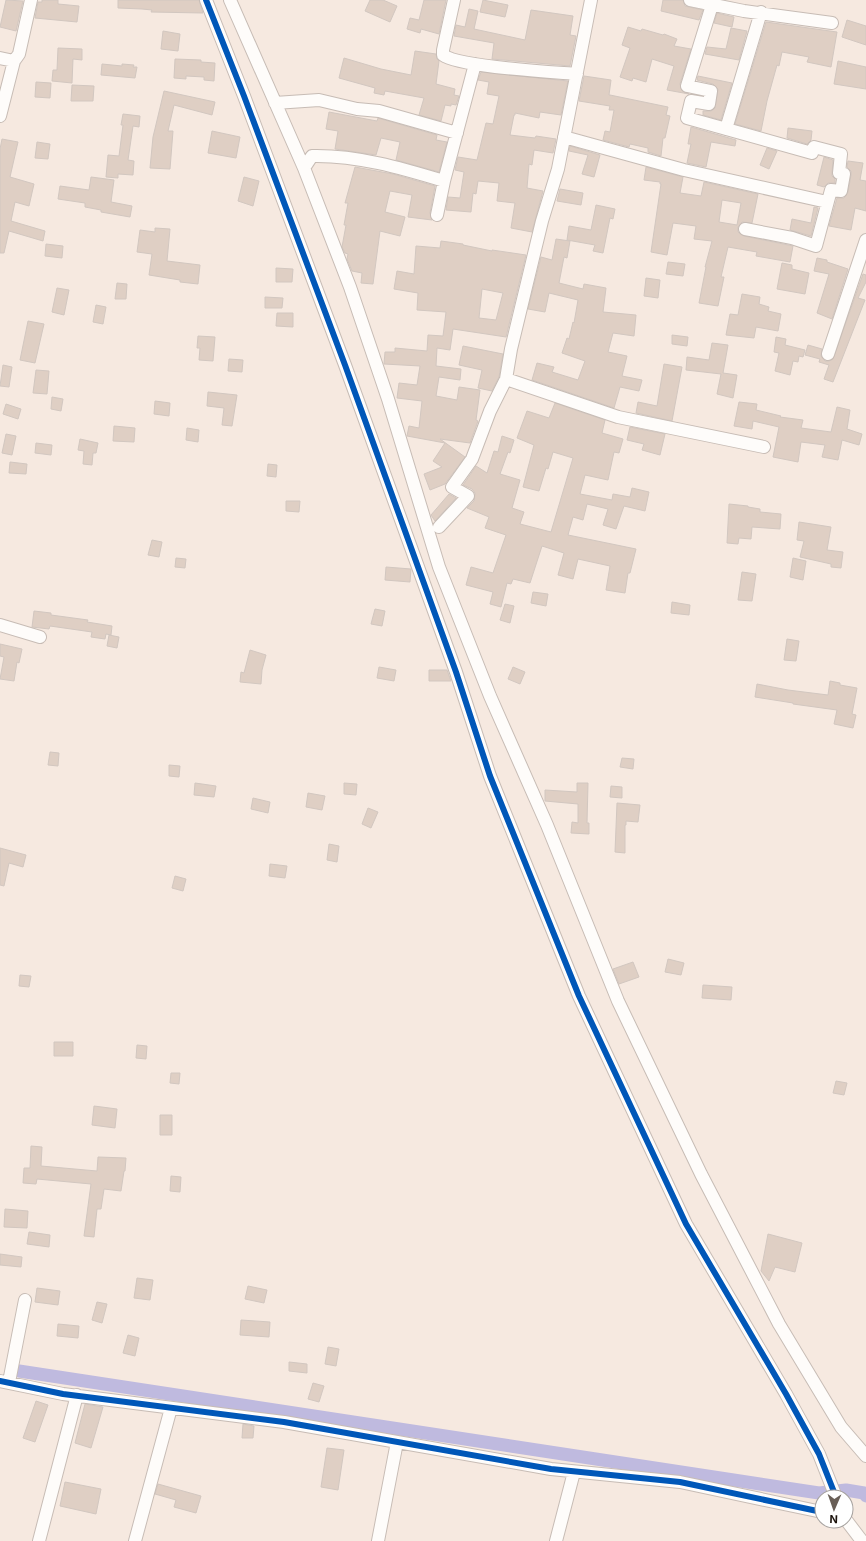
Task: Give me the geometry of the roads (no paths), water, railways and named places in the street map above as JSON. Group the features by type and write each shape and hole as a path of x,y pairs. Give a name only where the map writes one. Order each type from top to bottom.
{"street":[{"path":"0,116 14,61 19,54 31,0"},
{"path":"206,0 244,96 345,365 456,672 490,776 579,996 686,1224 786,1394 819,1454 833,1489"},
{"path":"230,0 304,168 350,287 383,384 439,567 490,696 547,825 618,1001 701,1174 779,1324 841,1427 866,1456"},
{"path":"454,0 443,50 444,55 448,58 475,64 577,74"},
{"path":"439,527 468,496 452,487 472,460 490,411 506,378 512,342 542,221 558,169 591,0"},
{"path":"690,0 712,5 832,22"},
{"path":"712,5 687,86 711,91 709,104 691,101 688,118 812,153 814,147 841,154 839,173 844,174 841,191 831,190 816,246 792,238 745,229"},
{"path":"726,129 761,12"},
{"path":"0,58 14,61"},
{"path":"437,215 456,133 475,64"},
{"path":"275,103 319,100 357,109 379,111 456,133"},
{"path":"564,137 684,170 827,202"},
{"path":"304,168 312,156 334,156 413,172 444,181"},
{"path":"828,354 866,240"},
{"path":"506,378 618,417 764,447"},
{"path":"0,625 40,637"},
{"path":"25,1300 4,1382 77,1395 284,1422 551,1469 680,1482 814,1510"},
{"path":"39,1541 77,1395"},
{"path":"135,1541 171,1408"},
{"path":"378,1541 397,1442"},
{"path":"556,1541 574,1472"},
{"path":"853,1529 862,1541"}],"waterway":[{"path":"19,1371 819,1493 846,1490 864,1493 866,1496"}]}
